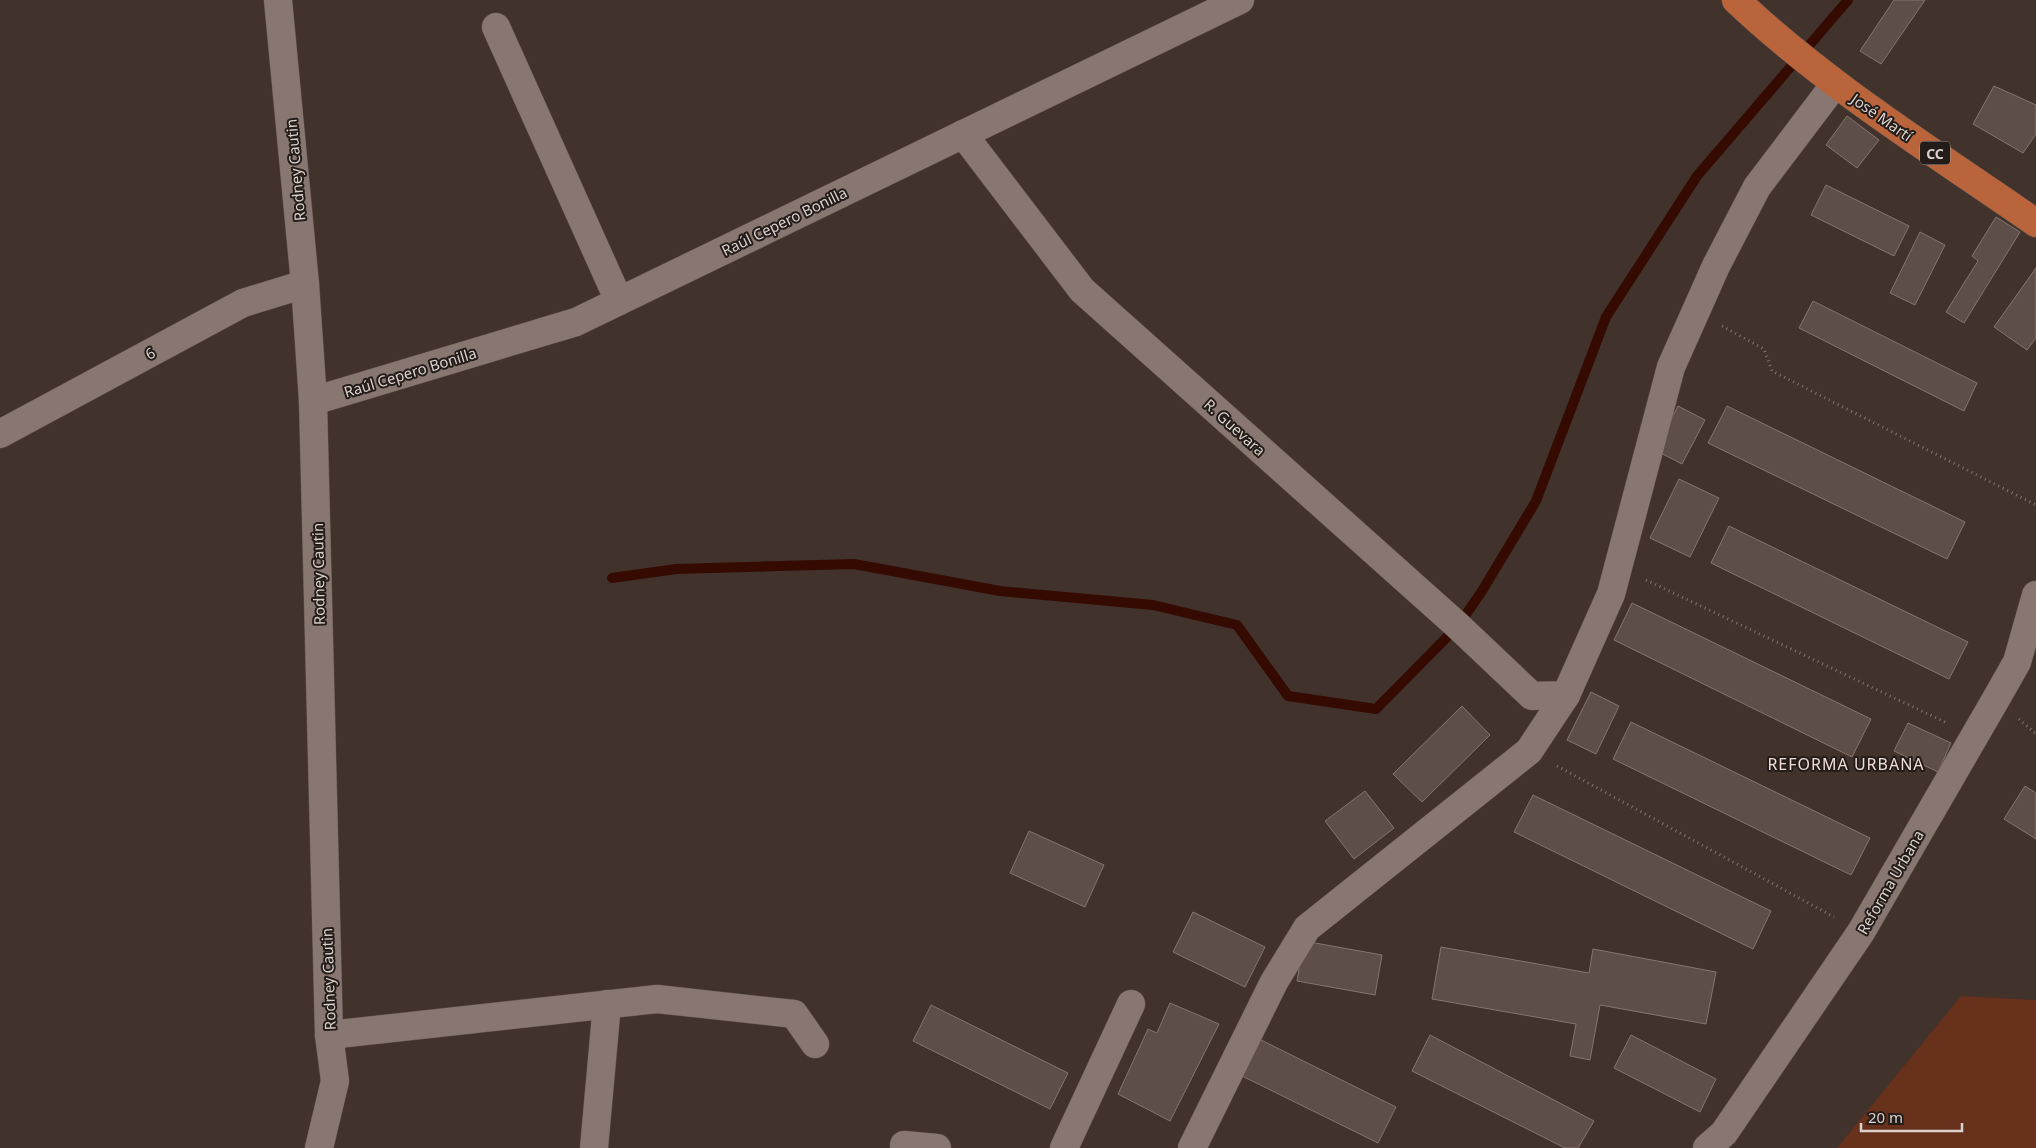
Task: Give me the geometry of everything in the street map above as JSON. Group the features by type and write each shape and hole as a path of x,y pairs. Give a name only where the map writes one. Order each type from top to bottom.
{"main road":[{"name":"José Martí","path":"1736,0 1769,31 1835,84 2036,223"}],"street":[{"name":"Rodney Cautin","path":"278,0 305,284 313,401 329,1035 335,1081 319,1148"},
{"name":"Raúl Cepero Bonilla","path":"313,401 576,322 1240,0"},
{"path":"496,27 620,301"},
{"path":"1192,1148 1274,982 1307,928 1529,750 1566,695 1612,594 1671,367 1716,266 1757,187 1835,84"},
{"name":"R. Guevara","path":"963,134 1082,290 1458,626 1532,696 1566,695"},
{"name":"6","path":"0,434 242,303 305,284"},
{"name":"Reforma Urbana","path":"1707,1148 1724,1133 1861,932 2017,662 2036,595"},
{"path":"329,1035 658,998 794,1014 815,1044"},
{"path":"594,1148 607,1004"},
{"path":"1064,1148 1131,1004"},
{"path":"904,1145 937,1148"}],"path":[{"path":"1697,312 1764,349 1772,371 2036,505"},
{"path":"1618,566 1974,736"},
{"path":"1529,750 1861,932"}],"shaded area":[{"path":"1961,996 2036,1000 2036,1148 1837,1148"}],"building":[{"path":"1894,0 1925,0 1881,64 1860,51"},
{"path":"1994,86 2036,105 2036,134 2023,153 1973,124"},
{"path":"1847,116 1879,140 1857,168 1826,145"},
{"path":"1826,185 1909,226 1894,256 1811,215"},
{"path":"1996,217 2020,232 1964,323 1946,312 1978,261 1972,256"},
{"path":"1920,232 1945,245 1915,305 1890,293"},
{"path":"2036,268 2036,338 2027,350 1994,327"},
{"path":"1813,301 1977,383 1964,411 1799,328"},
{"path":"1678,406 1705,420 1682,464 1655,450"},
{"path":"1727,406 1965,522 1947,559 1708,443"},
{"path":"1679,479 1719,498 1690,557 1650,538"},
{"path":"1729,526 1968,642 1949,679 1711,563"},
{"path":"1632,603 1871,719 1852,757 1614,640"},
{"path":"1591,692 1619,706 1596,754 1567,740"},
{"path":"1462,706 1490,735 1422,802 1393,774"},
{"path":"1631,722 1870,838 1851,875 1613,759"},
{"path":"1908,723 1951,743 1938,772 1894,751"},
{"path":"2025,786 2036,793 2036,839 2004,819"},
{"path":"1365,791 1394,828 1354,859 1325,821"},
{"path":"1533,795 1771,911 1753,949 1514,832"},
{"path":"1029,831 1104,865 1085,907 1010,873"},
{"path":"1193,912 1265,947 1245,987 1173,952"},
{"path":"1304,941 1382,955 1375,995 1297,981"},
{"path":"1441,947 1589,973 1593,949 1716,972 1706,1024 1600,1005 1590,1060 1570,1056 1576,1024 1432,999"},
{"path":"1170,1003 1219,1024 1170,1121 1118,1094 1148,1029 1157,1033"},
{"path":"931,1005 1068,1073 1050,1109 913,1041"},
{"path":"1430,1035 1594,1121 1578,1148 1565,1148 1412,1071"},
{"path":"1631,1035 1716,1079 1700,1112 1614,1068"},
{"path":"1259,1039 1396,1107 1378,1143 1240,1075"}],"waterway":[{"path":"612,578 676,569 854,564 1000,591 1153,605 1237,625 1288,696 1376,709 1458,626 1482,591 1536,501 1606,317 1697,176 1848,0"}],"district":[{"name":"REFORMA URBANA","path":"1846,764"}]}
